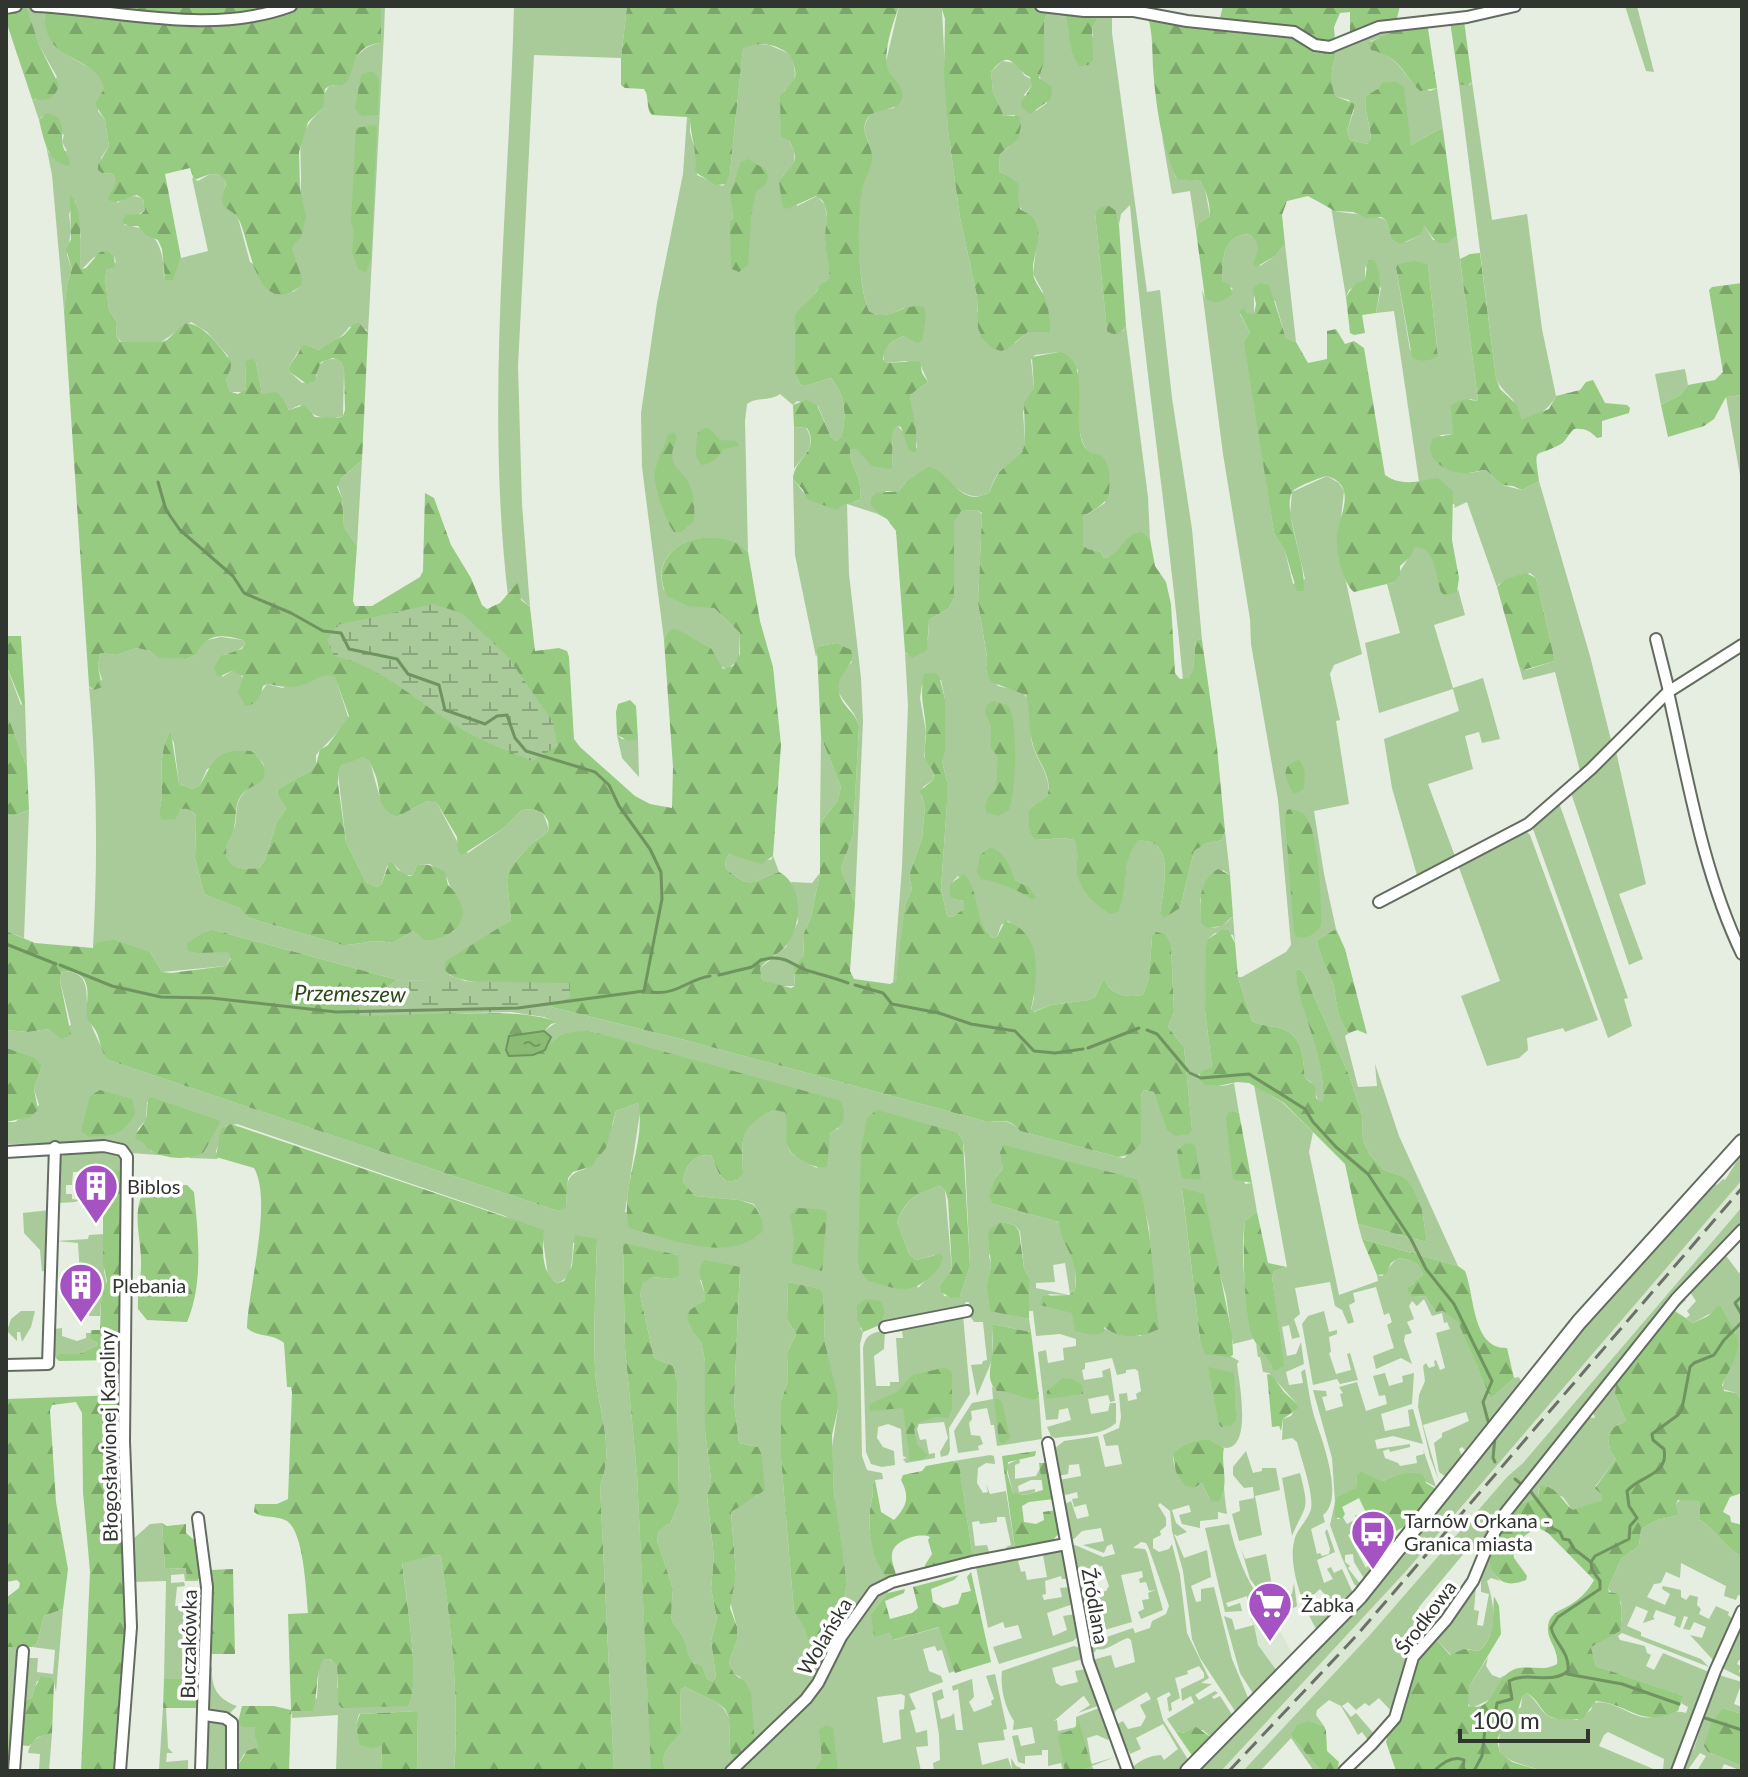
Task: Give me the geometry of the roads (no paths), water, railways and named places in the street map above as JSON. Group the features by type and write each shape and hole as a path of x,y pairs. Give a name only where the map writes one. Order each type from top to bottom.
{"street":[{"path":"6,8 16,6"},
{"path":"36,6 66,7 115,15 204,19 250,18 291,6"},
{"path":"1041,6 1084,11 1134,11 1187,21 1294,32 1315,45 1330,47 1379,27 1467,17 1515,6"},
{"path":"1656,639 1700,829 1725,916 1742,954"},
{"path":"1379,902 1528,824 1591,769 1669,692 1742,645"},
{"path":"1188,1771 1360,1596 1579,1322 1742,1142"},
{"name":"Błogosławionej Karoliny","path":"55,1147 104,1146 122,1150 128,1165 124,1441 131,1627 120,1771"},
{"path":"6,1152 55,1147 48,1364 6,1365"},
{"name":"Środkowa","path":"1344,1771 1395,1718 1413,1657 1446,1620 1473,1581 1506,1512 1676,1299 1742,1230"},
{"path":"885,1327 967,1311"},
{"name":"Źródlana","path":"1048,1443 1088,1661 1128,1771"},
{"name":"Buczakówka","path":"198,1518 207,1578 201,1771"},
{"name":"Wolańska","path":"731,1771 806,1699 818,1683 841,1637 874,1591 892,1582 972,1562 1066,1544"},
{"path":"1677,1771 1715,1671 1742,1611"},
{"path":"14,1771 23,1651"},
{"path":"205,1715 225,1718 232,1723 232,1771"}],"water":[{"path":"544,1031 551,1037 545,1050 533,1055 509,1056 506,1050 509,1036"}],"waterway":[{"path":"158,482 166,510 180,530 233,576 244,593 323,631 341,633 349,649 397,659 408,674 439,685 445,710 485,724 497,716 507,715 515,738 526,751 595,772 609,785 661,872 662,899 644,991"},
{"name":"Przemeszew","path":"6,944 56,964"},
{"name":"Przemeszew","path":"719,975 752,967 761,960 771,958"},
{"name":"Przemeszew","path":"772,958 783,959 848,983"},
{"name":"Przemeszew","path":"60,965 112,986 161,997 211,998 336,1012 518,1008 644,991"},
{"name":"Przemeszew","path":"652,992 668,992 710,976"},
{"name":"Przemeszew","path":"855,985 883,993 892,1004 939,1013 971,1024 1015,1031 1034,1051 1055,1053 1083,1049"},
{"name":"Przemeszew","path":"1088,1048 1139,1028"},
{"path":"1147,1030 1157,1034 1188,1071"},
{"path":"1190,1073 1201,1078 1249,1074 1305,1109 1313,1122"},
{"path":"1314,1123 1368,1174 1411,1239 1426,1269 1454,1304 1492,1381 1483,1402 1488,1421"},
{"path":"1742,1296 1735,1303 1742,1315"},
{"path":"1591,1562 1595,1556 1629,1539 1630,1526 1637,1518 1629,1506 1627,1491 1662,1465 1664,1449 1653,1440 1652,1434 1682,1409 1690,1367 1714,1355 1742,1322"},
{"path":"1495,1437 1495,1462"},
{"path":"1515,1479 1521,1484"},
{"path":"1531,1492 1550,1517 1552,1528 1591,1562"},
{"path":"1474,1771 1482,1756 1486,1720 1495,1715 1497,1703 1512,1699 1509,1681 1524,1677 1555,1677 1568,1671 1565,1653 1551,1628 1558,1617 1600,1589 1600,1581 1592,1570 1591,1562"},
{"path":"1567,1674 1622,1684 1679,1704"},
{"path":"1705,1718 1742,1730"},
{"path":"1434,1771 1456,1758 1464,1760 1463,1768 1466,1771"}],"railway":[{"path":"1229,1771 1357,1635 1742,1188"}],"place":[{"name":"Biblos","path":"96,1225"},
{"name":"Plebania","path":"81,1324"},
{"name":"Tarnów Orkana - Granica miasta","path":"1373,1571"},
{"name":"Żabka","path":"1270,1643"}]}
